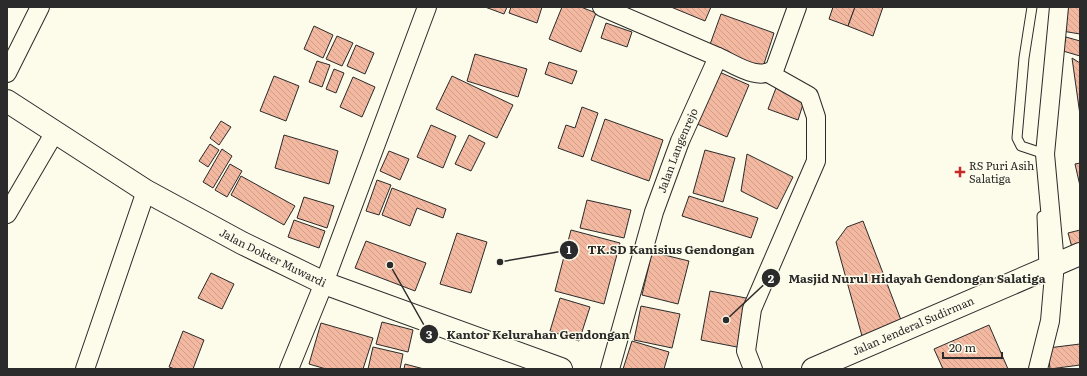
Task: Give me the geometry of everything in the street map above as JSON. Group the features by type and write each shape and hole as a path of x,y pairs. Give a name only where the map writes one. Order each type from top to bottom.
{"street":[{"path":"7,73 40,7"},
{"path":"289,369 324,283 427,7"},
{"path":"602,7 755,73 762,75 770,74 809,96 816,117 816,161 752,309 746,351 753,369"},
{"path":"770,74 775,68 797,7"},
{"path":"1038,369 1050,321 1050,266 1043,153 1059,7"},
{"name":"Jalan Langenrejo","path":"610,369 654,212 680,141 718,57"},
{"name":"Jalan Dokter Muwardi","path":"7,101 146,192 242,243 324,283 562,369"},
{"path":"7,214 55,132"},
{"path":"85,369 146,192"},
{"name":"Jalan Jenderal Sudirman","path":"813,369 1080,254"}],"lane":[{"path":"1032,7 1024,58 1017,138 1022,146 1043,153"}],"building":[{"path":"485,7 507,7 504,14"},
{"path":"511,7 542,7 537,23 509,13"},
{"path":"562,7 581,7 596,13 581,52 549,39"},
{"path":"671,7 711,7 705,21"},
{"path":"833,7 855,7 848,26 829,19"},
{"path":"855,7 883,7 873,36 848,26"},
{"path":"1067,7 1080,7 1080,34 1062,31"},
{"path":"721,14 774,33 762,70 708,50"},
{"path":"606,23 632,32 627,47 601,38"},
{"path":"314,26 333,35 323,58 304,49"},
{"path":"337,36 353,43 342,66 326,59"},
{"path":"1066,37 1080,41 1080,56 1063,51"},
{"path":"356,45 374,53 365,74 347,66"},
{"path":"475,54 527,69 518,97 467,81"},
{"path":"1072,58 1080,63 1080,115"},
{"path":"317,61 330,65 322,87 309,82"},
{"path":"549,62 577,71 572,84 545,74"},
{"path":"334,69 344,73 336,93 326,89"},
{"path":"717,71 749,85 727,137 695,123"},
{"path":"274,76 299,86 286,121 260,111"},
{"path":"452,76 513,105 497,138 436,109"},
{"path":"353,77 375,87 362,117 340,107"},
{"path":"776,88 805,98 798,120 768,109"},
{"path":"582,107 598,113 583,157 558,148 566,125 575,128"},
{"path":"605,119 663,140 649,181 591,160"},
{"path":"221,121 231,127 219,145 210,138"},
{"path":"431,125 456,136 443,168 417,157"},
{"path":"284,135 338,151 329,184 275,168"},
{"path":"469,135 485,143 471,171 455,164"},
{"path":"210,144 219,150 208,167 199,161"},
{"path":"222,149 232,156 213,188 203,182"},
{"path":"705,150 735,158 723,202 693,193"},
{"path":"389,151 409,159 400,180 380,171"},
{"path":"747,154 793,177 777,209 741,191"},
{"path":"1080,163 1080,186 1075,164"},
{"path":"230,164 242,171 227,197 215,190"},
{"path":"241,176 295,206 284,225 231,195"},
{"path":"377,180 391,185 379,215 366,211"},
{"path":"392,188 446,209 443,218 417,208 410,226 382,215"},
{"path":"689,196 758,218 751,238 682,216"},
{"path":"304,197 334,206 327,228 297,218"},
{"path":"587,200 631,210 624,238 580,228"},
{"path":"294,220 325,231 319,248 288,237"},
{"path":"863,221 901,320 862,336 836,242 847,227"},
{"path":"571,230 620,243 604,304 555,291"},
{"path":"1080,230 1080,249 1073,251 1068,233"},
{"path":"457,233 487,242 471,293 440,284"},
{"path":"366,241 426,263 415,291 355,268"},
{"path":"652,252 689,261 678,304 642,295"},
{"path":"211,273 234,284 222,309 198,298"},
{"path":"710,291 751,299 742,348 701,340"},
{"path":"560,298 590,307 579,341 550,331"},
{"path":"641,306 680,314 672,348 634,340"},
{"path":"382,322 413,330 408,352 376,344"},
{"path":"321,323 373,338 363,369 326,369 309,364"},
{"path":"989,325 1008,369 943,369 934,349"},
{"path":"183,331 204,340 193,369 175,369 169,367"},
{"path":"632,341 669,352 664,369 623,369"},
{"path":"1080,344 1080,365 1050,369 1048,348"},
{"path":"373,347 403,354 400,369 368,369"},
{"path":"405,364 424,369 404,369"}],"place":[{"name":"RS Puri Asih Salatiga","path":"960,172"},
{"name":"TK.SD Kanisius Gendongan","path":"500,262"},
{"name":"Kantor Kelurahan Gendongan","path":"390,265"},
{"name":"Masjid Nurul Hidayah Gendongan Salatiga","path":"726,320"}]}
